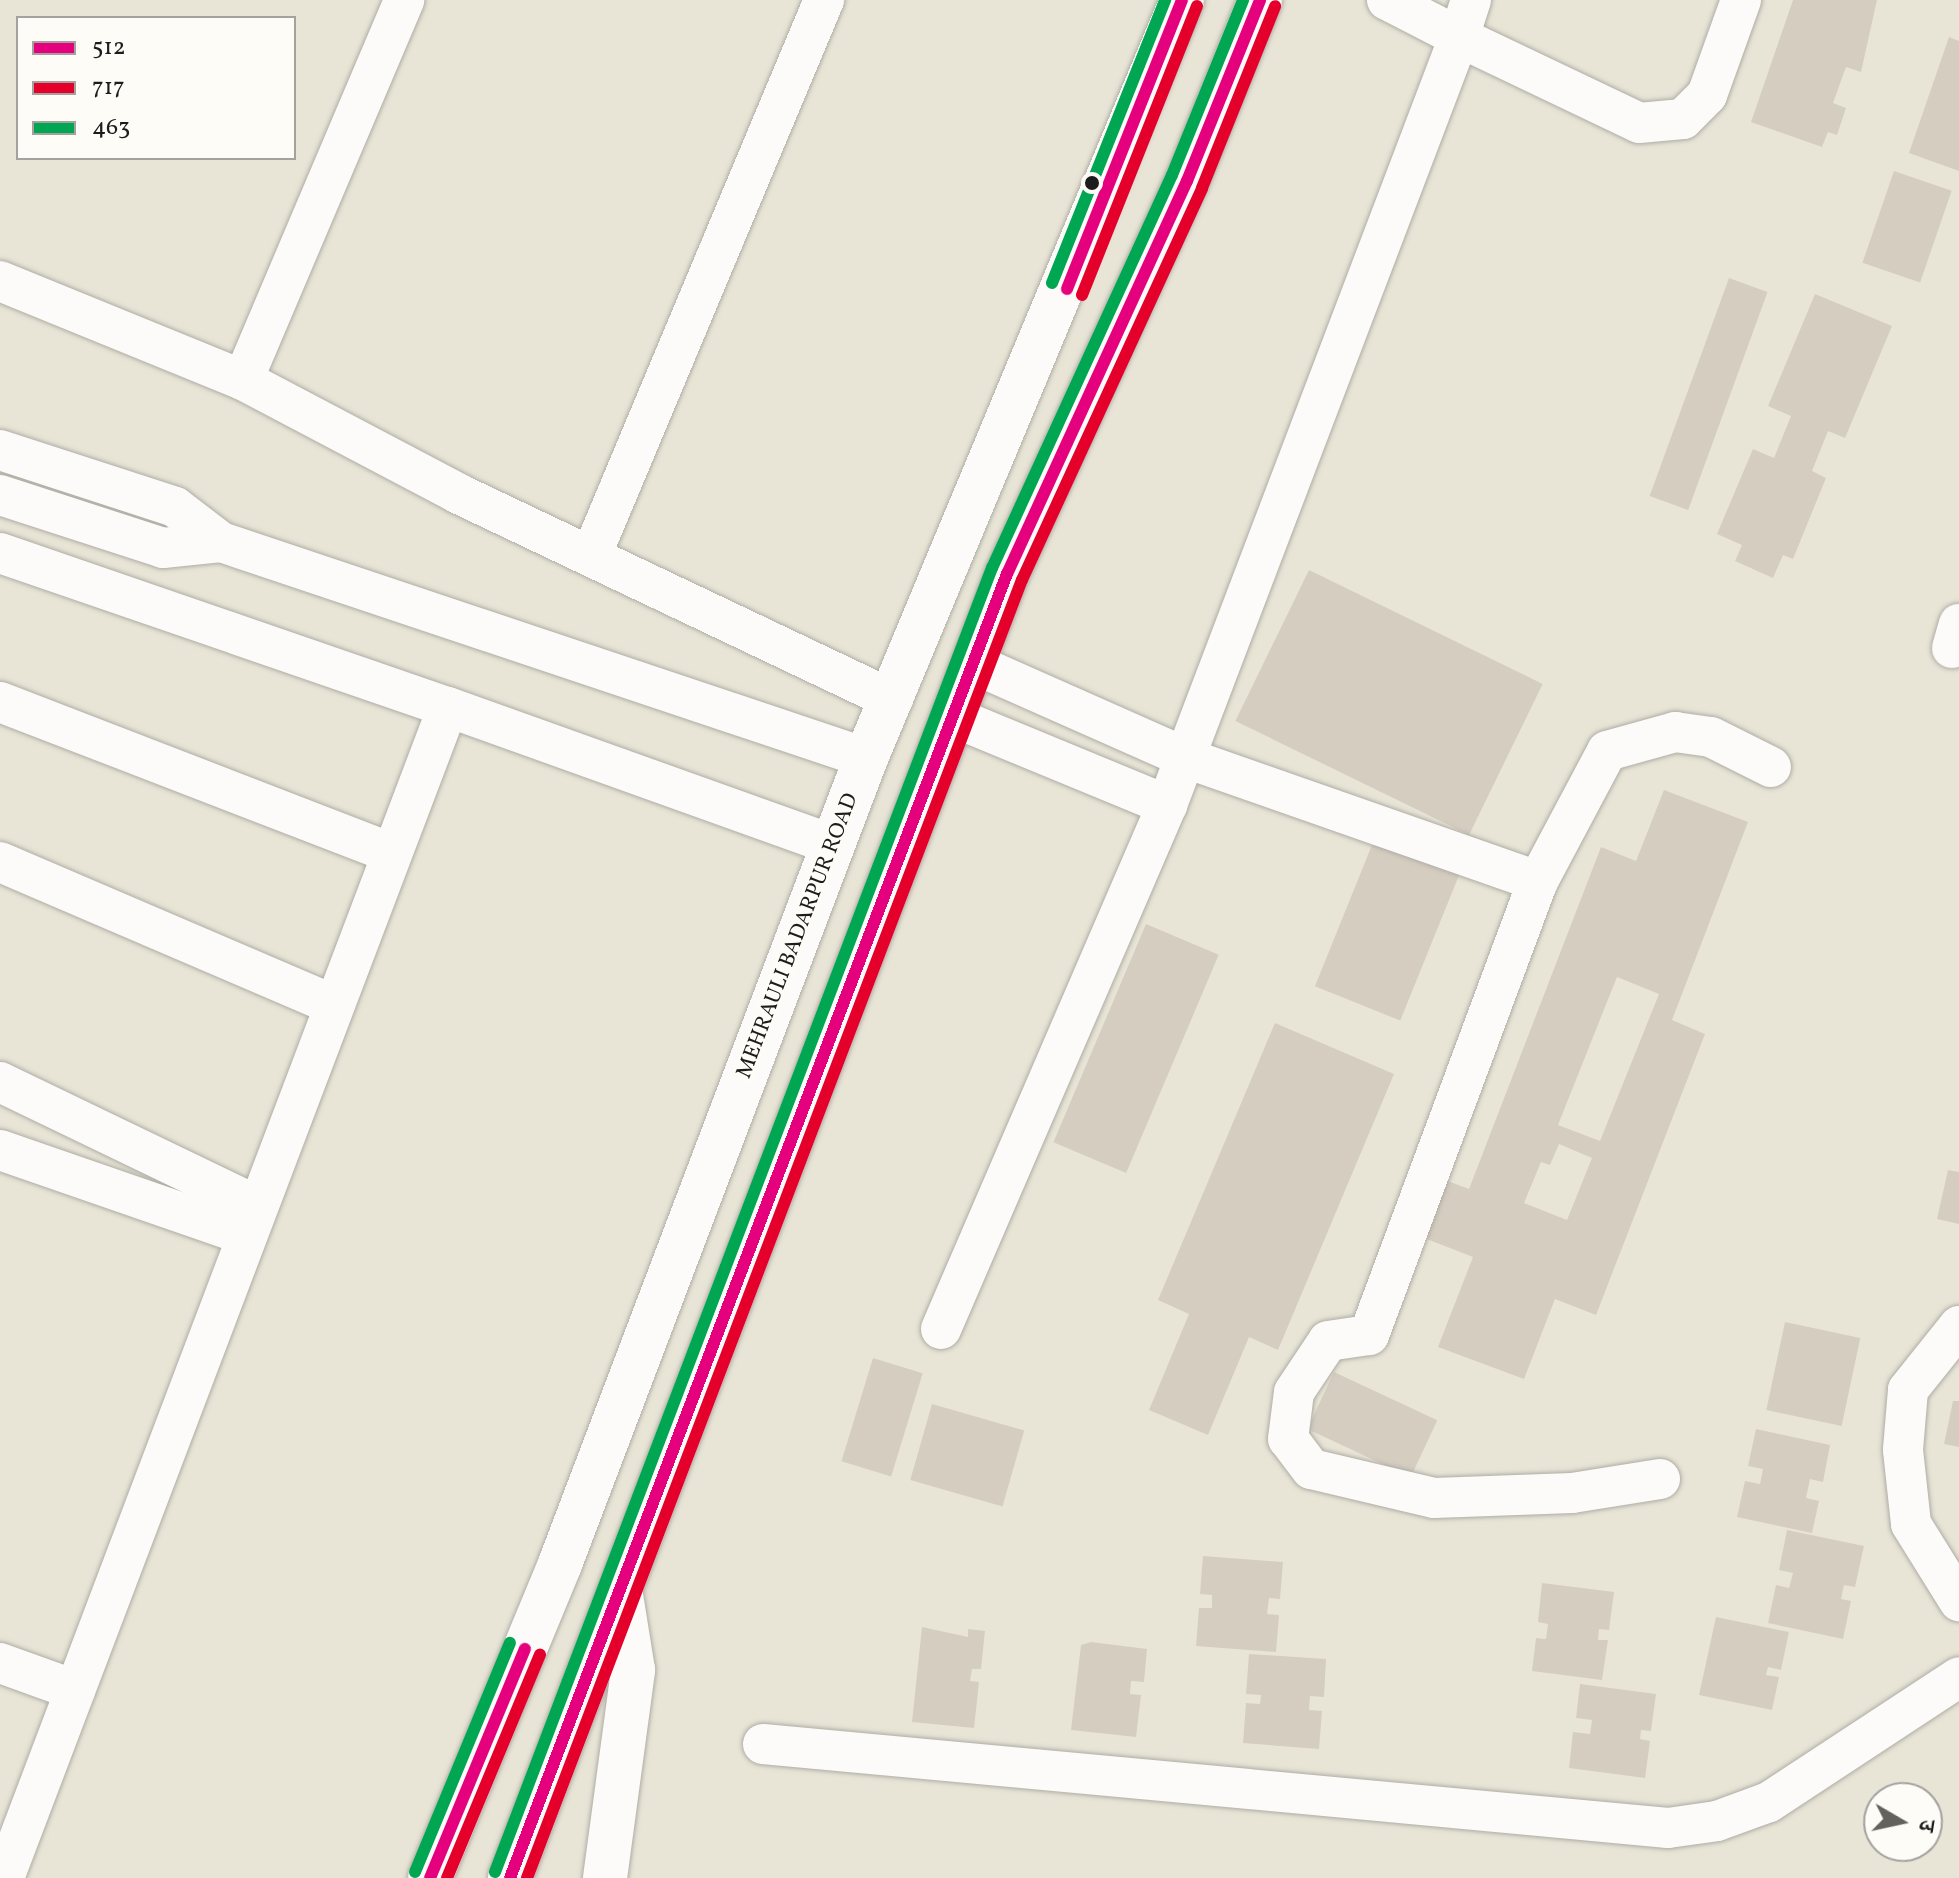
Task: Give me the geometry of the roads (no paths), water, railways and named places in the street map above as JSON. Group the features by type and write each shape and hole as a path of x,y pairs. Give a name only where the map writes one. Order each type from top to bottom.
{"main road":[{"name":"MEHRAULI BADARPUR ROAD","path":"430,1878 560,1564 866,758 893,700 1182,0"},
{"path":"510,1878 621,1595 972,663 1260,0"},
{"path":"605,1878 633,1670 621,1595"}],"street":[{"path":"243,380 404,0"},
{"path":"591,556 824,0"},
{"path":"1387,0 1465,18 1639,123 1683,119 1707,95 1741,0"},
{"path":"941,1329 1186,758 1465,18"},
{"path":"0,281 243,380 591,556 893,700"},
{"path":"0,450 175,507 221,542 866,758"},
{"path":"0,495 163,548 221,542"},
{"path":"0,553 448,707 833,845"},
{"path":"972,663 1186,758 1538,881"},
{"path":"0,702 389,852"},
{"path":"4,1878 331,1004 448,707"},
{"path":"951,716 1167,805"},
{"path":"1660,1479 1572,1493 1434,1498 1311,1469 1288,1439 1294,1392 1328,1341 1369,1335 1538,881 1607,751 1675,732 1711,737 1771,767"},
{"path":"0,862 331,1004"},
{"path":"0,1082 251,1220"},
{"path":"0,1150 251,1220"},
{"path":"1959,1326 1908,1390 1903,1450 1911,1524 1959,1601"},
{"path":"0,1663 75,1690"},
{"path":"763,1744 1668,1828 1717,1821 1769,1802 1959,1677"}]}
